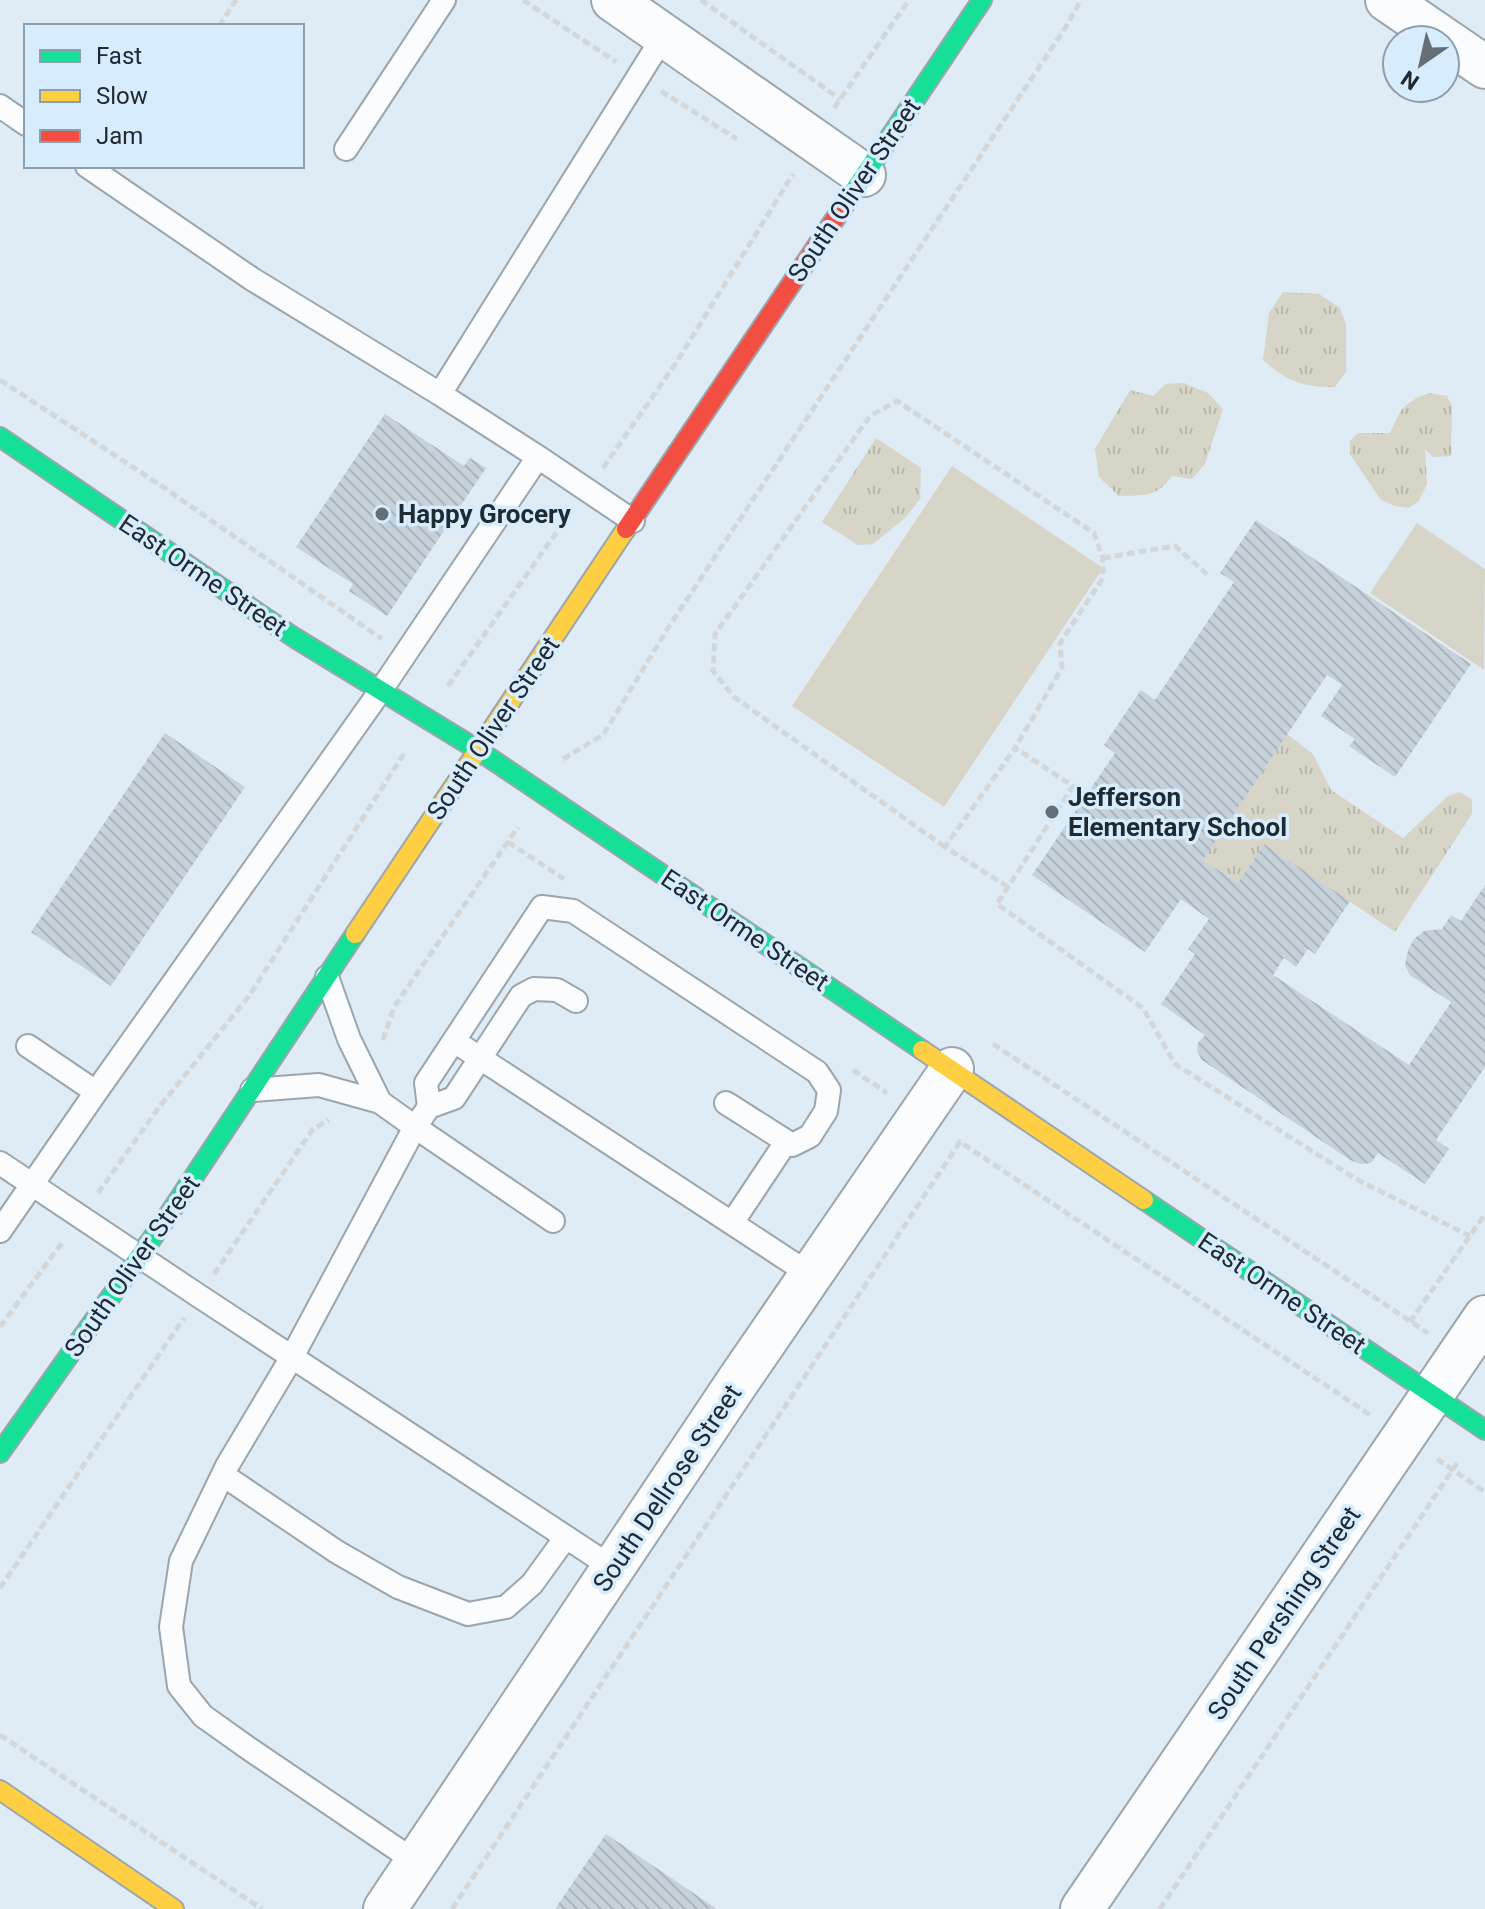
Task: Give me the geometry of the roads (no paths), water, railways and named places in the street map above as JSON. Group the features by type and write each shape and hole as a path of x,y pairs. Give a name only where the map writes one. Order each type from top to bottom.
{"main road":[{"name":"South Oliver Street","path":"0,1453 140,1257 982,0"},
{"name":"East Orme Street","path":"1,439 295,638 478,750 1483,1428"},
{"path":"0,1790 174,1909"}],"street":[{"path":"613,0 864,175"},
{"path":"1387,0 1485,67"},
{"name":"South Dellrose Street","path":"385,1909 952,1069"},
{"name":"South Pershing Street","path":"1082,1909 1485,1317"}],"lane":[{"path":"346,149 444,0"},
{"path":"440,394 663,37"},
{"path":"0,106 24,123"},
{"path":"90,168 252,279 440,394 633,521"},
{"path":"0,1231 381,690 538,457"},
{"path":"429,1107 426,1083 542,907 573,911 817,1072 829,1090 826,1111 810,1136 792,1145 726,1103"},
{"path":"327,977 349,1039 380,1102"},
{"path":"416,1862 203,1716 179,1686 171,1627 181,1561 223,1475 292,1357 415,1127 429,1107 454,1098 521,996 534,989 557,990 576,1001"},
{"path":"454,1041 811,1275"},
{"path":"28,1046 96,1092"},
{"path":"252,1090 319,1085 380,1102 553,1221"},
{"path":"732,1223 786,1142"},
{"path":"0,1163 613,1568"},
{"path":"223,1475 337,1552 398,1587 468,1614 506,1607 532,1584 566,1537"}],"place":[{"name":"Happy Grocery","path":"382,514"},
{"name":"Jefferson Elementary School","path":"1052,812"}]}
